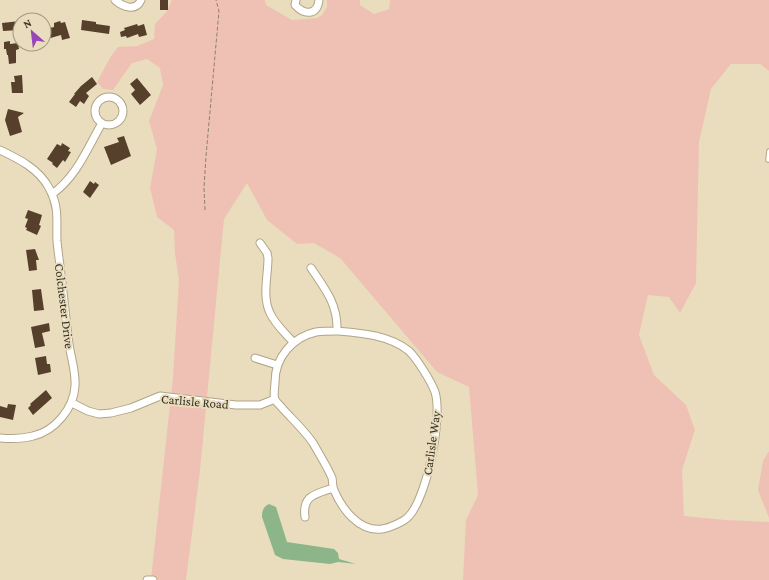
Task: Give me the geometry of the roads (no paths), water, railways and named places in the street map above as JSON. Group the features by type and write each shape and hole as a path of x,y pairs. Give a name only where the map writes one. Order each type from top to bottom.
{"street":[{"path":"115,0 123,6 129,8 135,7 141,0"},
{"path":"296,0 295,5 301,12 308,13 314,10 319,0"},
{"path":"52,194 60,189 71,177 102,123"},
{"name":"Colchester Drive","path":"0,150 36,170 49,188 57,205 57,241 70,345 76,376 76,387 72,403 65,414 45,432 24,438 0,438"},
{"path":"260,243 267,253 268,258 267,297 269,311 279,327 293,342"},
{"path":"311,268 332,302 337,316 337,331"},
{"name":"Carlisle Way","path":"337,331 364,333 388,340 408,351 419,363 435,391 437,406 434,440 427,476 419,499 409,517 393,526 382,529 369,529 362,526 348,514 333,488 332,478 312,442 275,399 275,378 278,365 281,358 293,342 318,332 337,331"},
{"path":"255,358 278,365"},
{"name":"Carlisle Road","path":"72,403 88,411 99,414 112,413 131,408 160,396 236,405 260,405 275,399"},
{"path":"305,517 304,508 308,499 333,488"},
{"path":"147,580 153,580"}],"lane":[{"path":"768,160 769,151"}]}
